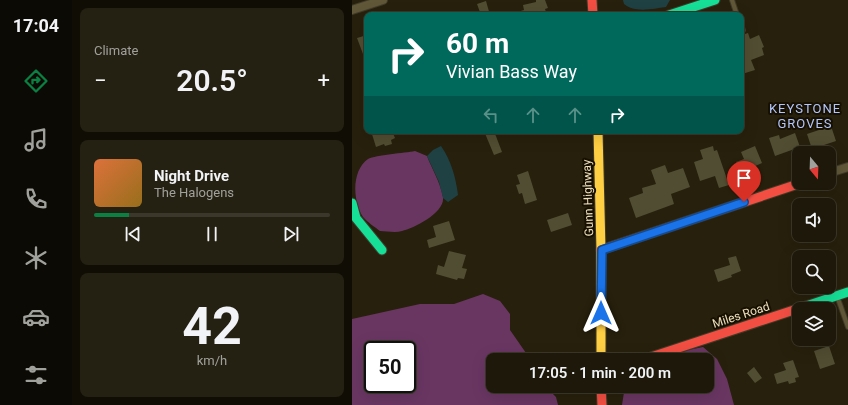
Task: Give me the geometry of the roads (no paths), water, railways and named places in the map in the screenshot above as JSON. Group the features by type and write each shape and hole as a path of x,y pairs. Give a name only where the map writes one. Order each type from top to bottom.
{"street":[{"path":"352,10 383,0"},
{"path":"592,0 594,12"},
{"path":"678,12 715,0"},
{"name":"Gunn Highway","path":"598,134 602,250 601,353"},
{"path":"836,171 848,167"},
{"path":"602,250 792,186"},
{"path":"352,203 356,218 382,250"},
{"name":"Miles Road","path":"663,353 848,292"},
{"path":"601,393 602,405"}],"lane":[{"path":"732,0 736,12"},
{"path":"837,296 848,327"}],"water":[{"path":"623,0 670,0 666,7 644,10 628,7 624,4"},
{"path":"441,146 448,157 456,182 458,195 448,202 443,198 439,182 427,156 433,150"}],"district":[{"name":"KEYSTONE GROVES","path":"805,116"}]}
